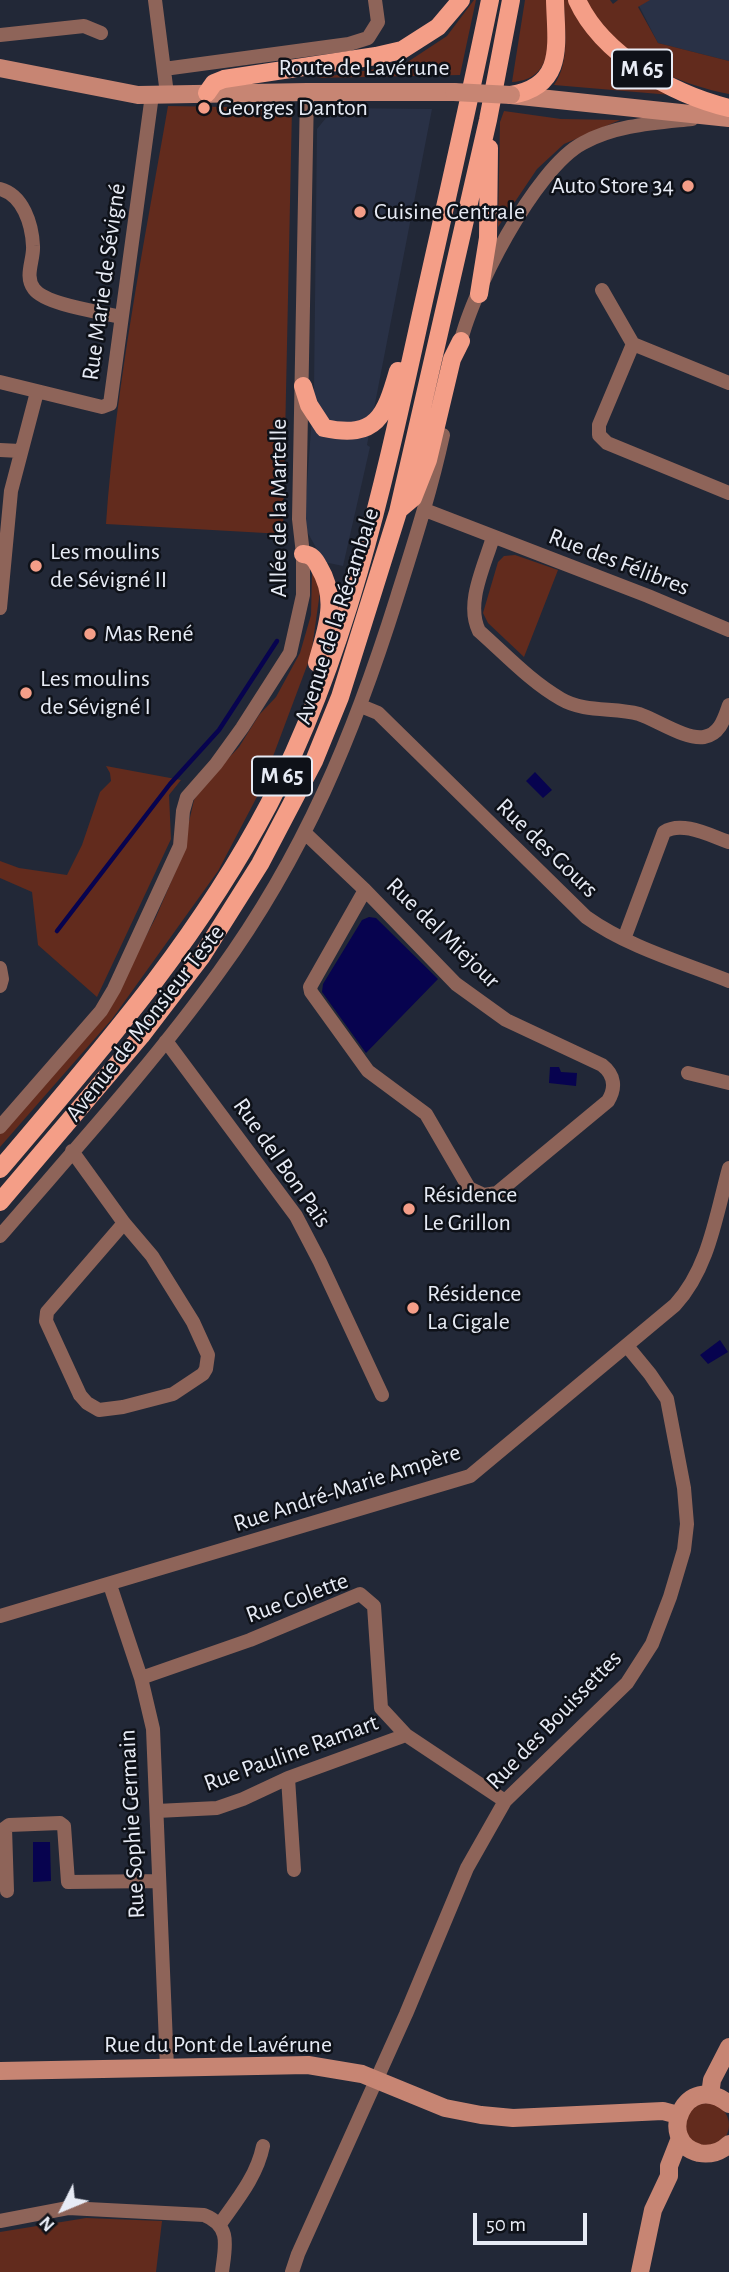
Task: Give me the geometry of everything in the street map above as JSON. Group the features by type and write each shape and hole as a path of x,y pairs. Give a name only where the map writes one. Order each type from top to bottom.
{"main road":[{"path":"207,93 214,83 224,79 402,50 439,27 461,0"},
{"name":"Avenue de la Récambale","path":"0,1169 125,1022 185,943 241,854 268,805 320,691 381,496 490,0"},
{"name":"Avenue de la Récambale","path":"0,1202 173,997 260,864 314,761 340,698 398,512 488,120 511,0"},
{"path":"511,95 536,89 555,61 555,0"},
{"name":"M 65","path":"577,0 599,34 622,56 725,114"},
{"path":"479,294 488,238 488,120"},
{"path":"303,386 309,405 324,428 345,432 370,426 377,421 388,404 403,351 422,313"},
{"path":"398,512 413,498 428,460 452,359 461,341"},
{"path":"295,750 331,611 330,593 324,574 314,558 303,554"}],"street":[{"name":"Rue Marie de Sévigné","path":"0,382 102,407 110,404 121,317 164,69 155,0"},
{"path":"164,69 359,41 368,38 375,30 378,22 375,0"},
{"path":"0,35 84,26 101,33"},
{"name":"Route de Lavérune","path":"0,68 138,95 454,92 725,114"},
{"name":"Allée de la Martelle","path":"0,1126 101,1012 180,846 187,797 216,764 242,728 290,653 303,596 303,554 299,519 307,92"},
{"name":"Avenue de Monsieur Teste","path":"0,1237 166,1041 235,949 305,833 335,772 361,706 425,510 461,341 504,241 532,192 552,167 580,144 606,132 725,114"},
{"path":"0,189 10,191 27,218 33,247 29,276 34,289 48,299 121,317"},
{"path":"602,290 633,344 729,383"},
{"path":"633,344 599,425 599,435 607,443 729,493"},
{"path":"0,608 11,491 37,392"},
{"path":"0,450 20,452"},
{"name":"Rue des Félibres","path":"425,510 729,630"},
{"path":"493,537 473,607 473,620 479,631 539,684 563,700 583,707 639,714 693,737 705,737 716,732 723,723 729,705"},
{"name":"Rue des Gours","path":"361,706 378,713 576,909 604,930 729,981"},
{"path":"624,939 664,832 683,827 729,842"},
{"name":"Rue del Miejour","path":"305,833 365,890 456,984 506,1020 602,1065 611,1074 613,1089 608,1101 498,1193 484,1195 469,1188 426,1114 368,1071 311,992 310,987 365,890"},
{"path":"0,968 0,986"},
{"name":"Rue del Bon Païs","path":"166,1041 296,1216 382,1395"},
{"path":"688,1073 729,1083"},
{"path":"72,1152 152,1256 187,1312 208,1355 208,1364 203,1374 173,1394 123,1407 99,1410 80,1395 46,1321 47,1312 124,1223"},
{"name":"Rue André-Marie Ampère","path":"0,1616 470,1476 676,1305 689,1290 704,1260 729,1168"},
{"name":"Rue des Bouissettes","path":"292,2272 467,1868 505,1801 627,1683 652,1644 670,1597 684,1550 686,1503 667,1399 627,1346"},
{"name":"Rue Sophie Germain","path":"110,1585 141,1678 153,1729 167,2068"},
{"name":"Rue Colette","path":"141,1678 250,1640 360,1594 374,1606 381,1708 406,1735"},
{"name":"Rue Pauline Ramart","path":"157,1811 217,1808 288,1778 406,1735 505,1801"},
{"path":"288,1778 294,1870"},
{"path":"7,1891 5,1828 9,1825 60,1823 64,1826 68,1882 158,1881"},
{"path":"710,2095 712,2080 729,2047"},
{"name":"Rue du Pont de Lavérune","path":"0,2071 308,2065 349,2071 377,2079 445,2108 481,2115 513,2118 663,2111 678,2115"},
{"path":"729,2104 710,2095 693,2098 682,2108 677,2124 680,2138 691,2150 716,2152 729,2144"},
{"path":"640,2272 653,2210 668,2176 680,2138"},
{"path":"220,2224 253,2175 263,2146"},
{"path":"668,2176 676,2173 697,2152"},
{"path":"0,2221 68,2208 192,2213 213,2218 220,2224 225,2241 222,2272"}],"shaded area":[{"path":"474,0 460,75 316,78 403,65 447,36"},
{"path":"525,0 550,0 547,53 537,73 512,82"},
{"path":"564,0 569,0 671,95 554,85 565,55"},
{"path":"584,0 610,0 613,4 618,0 650,0 638,7 658,43 729,61 729,94 695,85 647,64 605,31"},
{"path":"636,0 729,0 729,61 658,43"},
{"path":"168,106 292,108 283,534 106,524 124,366"},
{"path":"334,108 432,109 367,445 370,447 343,566 324,562 304,526 314,388 317,129"},
{"path":"504,111 561,119 620,120 564,144 537,169 498,227 500,122"},
{"path":"515,555 558,570 524,657 488,623 483,613 498,562 504,556"},
{"path":"316,572 320,592 311,655 260,791 218,871 112,1019 0,1147 0,1133 104,1016 156,917 186,847 194,800 205,783 239,747 259,715 276,697 300,653 311,615 312,574"},
{"path":"106,766 181,780 169,795 171,839 97,997 38,945 32,892 0,878 0,861 19,868 67,875 82,845 100,792 111,781"},
{"path":"535,772 552,790 543,798 526,781"},
{"path":"376,918 438,979 366,1053 322,992 323,984 362,920"},
{"path":"550,1067 559,1067 561,1072 577,1073 576,1086 549,1083"},
{"path":"720,1340 728,1352 708,1364 700,1355"},
{"path":"33,1842 50,1842 51,1881 33,1882"},
{"path":"707,2103 722,2110 729,2125 722,2140 707,2147 692,2140 685,2125 692,2110"},
{"path":"86,2218 162,2221 156,2272 0,2272 0,2232"}],"waterway":[{"path":"57,931 170,784 219,730 277,641"}],"place":[{"name":"Georges Danton","path":"204,108"},
{"name":"Auto Store 34","path":"688,186"},
{"name":"Cuisine Centrale","path":"360,212"},
{"name":"Les moulins de Sévigné II","path":"36,566"},
{"name":"Mas René","path":"90,634"},
{"name":"Les moulins de Sévigné I","path":"26,693"},
{"name":"Résidence Le Grillon","path":"409,1209"},
{"name":"Résidence La Cigale","path":"413,1308"}]}
